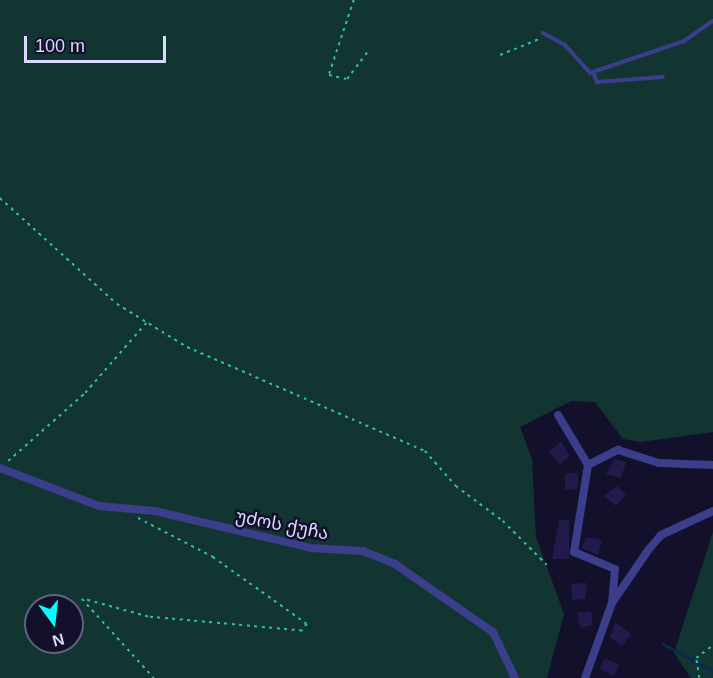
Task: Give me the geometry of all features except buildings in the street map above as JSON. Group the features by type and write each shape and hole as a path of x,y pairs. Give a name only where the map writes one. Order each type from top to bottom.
{"street":[{"path":"558,415 588,465 574,552 615,569 612,603 585,678"},
{"path":"588,465 618,450 659,464 713,465"},
{"name":"უძოს ქუჩა","path":"0,468 71,498 124,510 155,511 311,548 363,551 395,564 493,632 515,678"},
{"path":"612,603 661,535 713,511"}],"lane":[{"path":"593,72 684,41 713,21"},
{"path":"543,33 593,72 597,82 663,77"}],"path":[{"path":"354,0 327,68 329,75 347,79 369,50"},
{"path":"500,55 551,37"},
{"path":"0,198 117,304 147,322 283,393 425,451 456,486 503,521 547,565"},
{"path":"0,468 85,393 147,322"},
{"path":"124,510 213,557 308,624 302,631 148,617 94,598 82,599 154,678"},
{"path":"699,678 696,658 713,645"}],"green space":[{"path":"0,0 713,0 713,432 641,442 623,439 595,402 571,401 520,427 532,459 536,537 564,614 547,678 0,678"},
{"path":"713,532 713,678 691,678 674,653"}],"waterway":[{"path":"663,644 713,671"}]}
